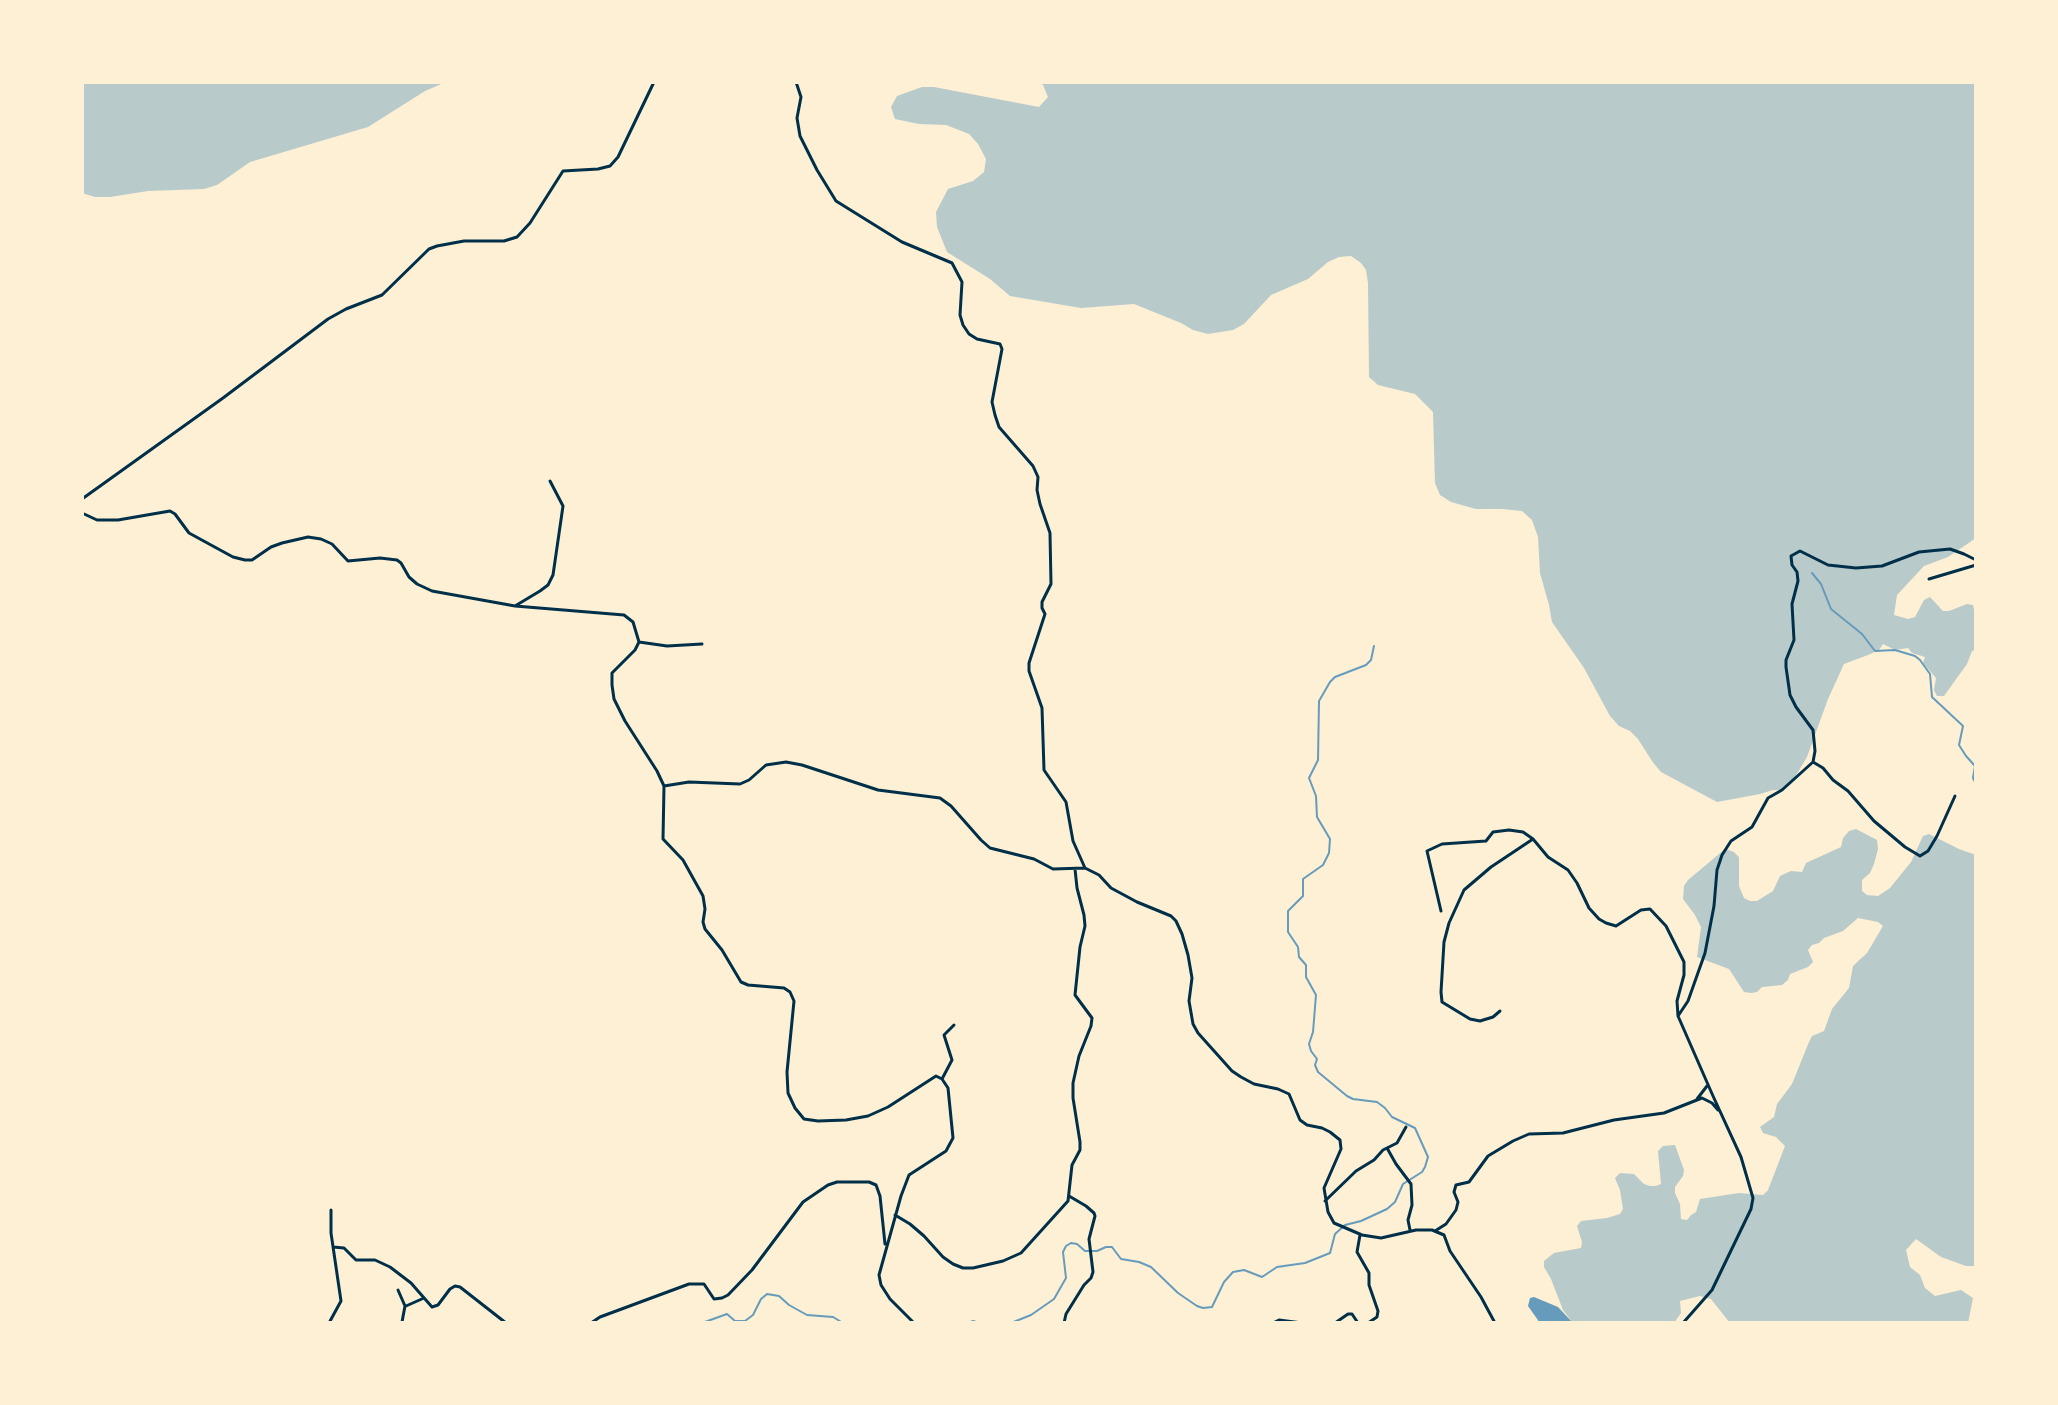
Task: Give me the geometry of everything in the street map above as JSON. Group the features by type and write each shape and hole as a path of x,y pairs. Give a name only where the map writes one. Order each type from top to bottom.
{"street":[{"path":"82,499 328,319 382,295 429,249 464,241 504,241 517,237 530,223 563,171 610,166 618,157 654,82"},
{"path":"796,82 801,97 797,118 800,136 836,201 902,242 952,263 962,282 960,315 963,325 977,339 1000,344 1002,349 992,402 995,415 999,427 1033,466 1038,477 1040,504 1050,533 1051,584 1042,602 1045,614 1029,663 1042,708 1044,770 1066,802 1073,841 1085,868"},
{"path":"515,606 548,585 553,575 563,506 550,481"},
{"path":"82,513 97,520 118,520 170,511 189,533 233,557 245,560 252,560 282,543 308,537 321,539 332,544 348,561 397,560 409,577 432,591 515,606 624,615 633,622 639,642 612,673 614,699 664,786 663,839 683,860 703,896 705,929 741,982 784,988 794,1001 787,1072 788,1093 795,1108 804,1119 846,1120 868,1116 914,1092 936,1076 948,1088 953,1138 946,1151 909,1175 879,1275 890,1299 914,1323"},
{"path":"1678,1016 1688,1001 1705,953 1722,855 1731,841 1752,827 1768,798 1782,790 1813,762 1813,730 1790,695 1786,667 1794,640 1792,604 1798,581 1791,556 1800,551 1828,565 1856,568 1882,566 1919,552 1950,549 1976,563"},
{"path":"1929,579 1976,563"},
{"path":"639,642 667,646 702,644"},
{"path":"664,786 689,782 740,784 766,765 786,762 878,790 940,798 946,800 990,848 1034,859 1053,869 1085,868 1099,875 1111,888 1166,913 1176,921 1188,955 1192,978 1189,1001 1198,1033 1232,1071 1254,1084 1289,1094 1300,1120 1322,1128 1340,1140 1341,1149 1324,1188 1328,1212 1334,1223 1360,1235 1381,1238 1410,1230 1434,1231 1444,1235 1450,1251 1495,1323"},
{"path":"1813,762 1848,791 1874,821 1920,856 1928,851 1937,836 1955,796"},
{"path":"1441,911 1427,851 1442,844 1486,841 1493,832 1509,830 1523,832 1548,857 1568,870 1589,908 1599,919 1616,926 1641,910 1650,909 1666,926 1684,962 1677,1001 1678,1016 1741,1157 1753,1198 1751,1209 1712,1290 1683,1323"},
{"path":"1500,1011 1480,1021 1470,1019 1442,1002 1444,942 1464,890 1491,867 1533,839"},
{"path":"895,1215 910,1224 953,1264 973,1268 1021,1253 1068,1201 1072,1165 1080,1150 1073,1083 1092,1018 1075,995 1078,956 1085,926 1075,868"},
{"path":"942,1079 952,1060 944,1035 954,1025"},
{"path":"1697,1099 1708,1085"},
{"path":"1434,1231 1446,1224 1456,1210 1456,1185 1469,1182 1488,1156 1529,1134 1563,1133 1614,1120 1664,1113 1697,1099 1706,1099 1723,1116"},
{"path":"1325,1201 1356,1171 1397,1143 1406,1127"},
{"path":"1387,1148 1411,1184 1410,1230"},
{"path":"591,1323 689,1284 704,1284 714,1299 722,1298 752,1270 803,1202 837,1182 869,1182 876,1185 880,1196 885,1252"},
{"path":"1064,1323 1066,1314 1093,1272 1089,1239 1095,1216 1086,1206 1069,1196"},
{"path":"329,1323 341,1301 331,1210"},
{"path":"1360,1235 1357,1252 1369,1273 1369,1285 1378,1311 1377,1317 1368,1323"},
{"path":"333,1247 344,1248 356,1260 375,1260 387,1265 411,1283 431,1305 436,1306 450,1289 460,1287 506,1323"},
{"path":"398,1290 405,1306 402,1322"},
{"path":"405,1306 424,1298"},
{"path":"1335,1323 1352,1314 1358,1323"},
{"path":"1273,1323 1279,1320 1302,1323"}],"shaded area":[{"path":"82,82 446,82 425,91 368,127 250,162 217,185 204,189 95,197 82,193"},
{"path":"1037,82 1976,82 1976,538 1948,557 1924,566 1897,595 1894,615 1908,619 1915,617 1924,600 1930,597 1943,611 1973,605 1976,650 1972,651 1967,664 1944,696 1937,696 1934,690 1936,678 1923,663 1925,657 1912,653 1908,648 1895,650 1883,644 1879,650 1844,664 1807,757 1793,780 1782,790 1717,802 1661,772 1638,739 1610,716 1584,668 1552,622 1540,573 1538,537 1532,520 1522,511 1476,509 1451,502 1440,495 1435,483 1433,412 1415,394 1378,385 1369,377 1368,283 1366,270 1361,263 1351,256 1328,262 1308,279 1271,295 1244,324 1233,330 1208,334 1134,304 1081,308 1010,296 990,279 947,252 937,227 936,212 948,189 973,181 984,172 986,159 969,134 946,125 895,119 891,107 897,96 922,87 934,87 1039,107 1048,97 1043,85"},
{"path":"1856,829 1877,840 1874,864 1862,880 1862,891 1867,895 1878,896 1890,888 1911,862 1923,836 1929,834 1976,855 1976,1266 1966,1266 1941,1257 1916,1239 1906,1250 1910,1267 1935,1296 1961,1290 1973,1298 1968,1323 1730,1323 1711,1299 1700,1296 1680,1301 1681,1313 1674,1323 1573,1323 1563,1310 1544,1261 1554,1253 1581,1248 1577,1226 1581,1221 1620,1214 1623,1209 1615,1178 1620,1173 1634,1174 1650,1186 1661,1184 1658,1151 1663,1146 1675,1145 1684,1170 1675,1193 1681,1219 1687,1220 1696,1212 1700,1199 1739,1193 1763,1195 1768,1190 1785,1146 1776,1137 1763,1133 1760,1127 1774,1117 1777,1104 1792,1084 1812,1036 1824,1031 1832,1009 1849,988 1853,966 1867,953 1883,926 1858,918 1843,931 1812,945 1808,950 1813,962 1790,974 1782,985 1744,992 1729,969 1697,957 1701,927 1683,899 1684,886 1725,849 1739,857 1739,886 1744,898 1757,901 1773,891 1780,876 1791,871 1802,872 1806,863 1841,847 1843,838"}],"water":[{"path":"1530,1298 1558,1307 1573,1323 1540,1323 1528,1306"}],"waterway":[{"path":"1812,573 1821,584 1831,609 1862,634 1875,651 1895,650 1920,660 1930,674 1932,697 1963,726 1959,745 1975,766 1973,778 1976,784"},
{"path":"1011,1323 1031,1315 1054,1299 1066,1278 1063,1252 1071,1243 1085,1251 1112,1247 1121,1259 1151,1267 1197,1306 1212,1307 1224,1282 1233,1272 1244,1270 1262,1277 1277,1267 1305,1263 1330,1253 1335,1234 1345,1225 1387,1209 1395,1202 1403,1184 1425,1167 1428,1157 1415,1128 1392,1117 1377,1102 1347,1096 1318,1072 1315,1065 1317,1059 1309,1044 1316,995 1306,977 1306,965 1288,932 1288,911 1303,896 1303,879 1323,865 1329,853 1330,839 1317,817 1316,796 1309,778 1318,760 1319,701 1335,677 1366,665 1371,660 1374,646"},
{"path":"702,1323 727,1314 735,1321 745,1321 753,1315 767,1294 779,1296 807,1315 833,1317 843,1323"},
{"path":"968,1323 980,1323"}]}
